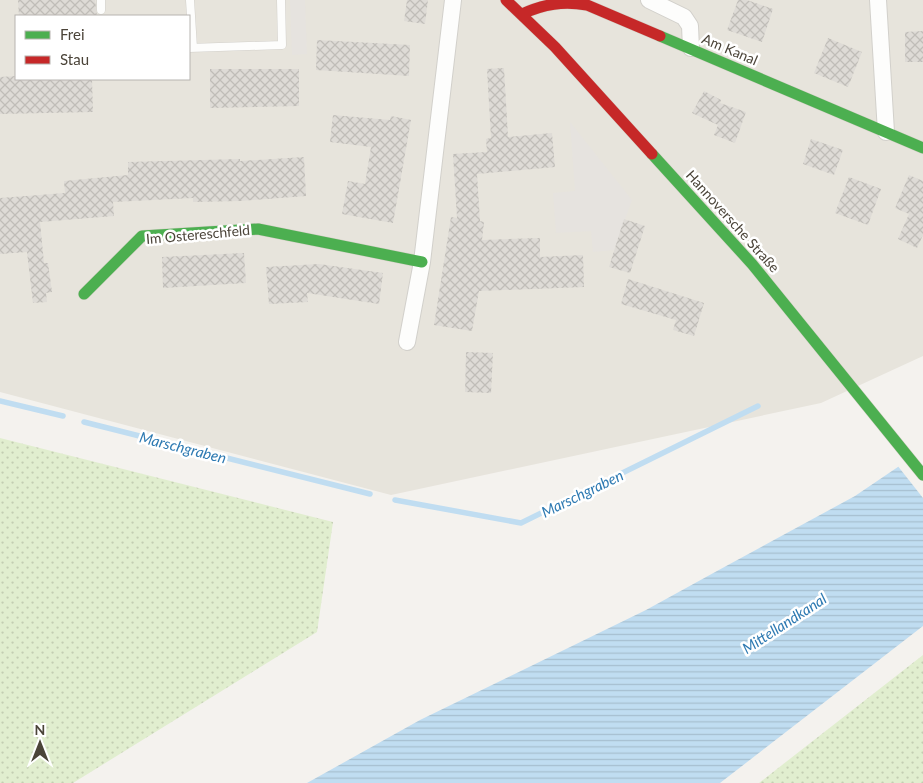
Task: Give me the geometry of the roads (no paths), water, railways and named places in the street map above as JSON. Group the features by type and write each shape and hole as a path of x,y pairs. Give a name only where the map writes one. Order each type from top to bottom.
{"street":[{"path":"407,342 422,262 453,0"},
{"name":"Hannoversche Straße","path":"506,0 522,14 584,79 752,264 923,475"},
{"path":"649,0 684,17 690,26 691,48"},
{"path":"878,0 886,132"},
{"name":"Am Kanal","path":"522,14 539,6 557,2 572,1 587,5 923,148"},
{"name":"Im Ostereschfeld","path":"84,294 142,236 258,229 422,262"}],"lane":[{"path":"100,0 101,10"},
{"path":"190,0 191,48 282,45 281,0"}],"water":[{"name":"Mittellandkanal","path":"923,450 923,626 720,783 307,783 420,720 646,610 855,496"}],"waterway":[{"name":"Marschgraben","path":"0,401 63,416"},
{"name":"Marschgraben","path":"395,500 521,523 758,406"},
{"name":"Marschgraben","path":"84,422 370,494"}]}
